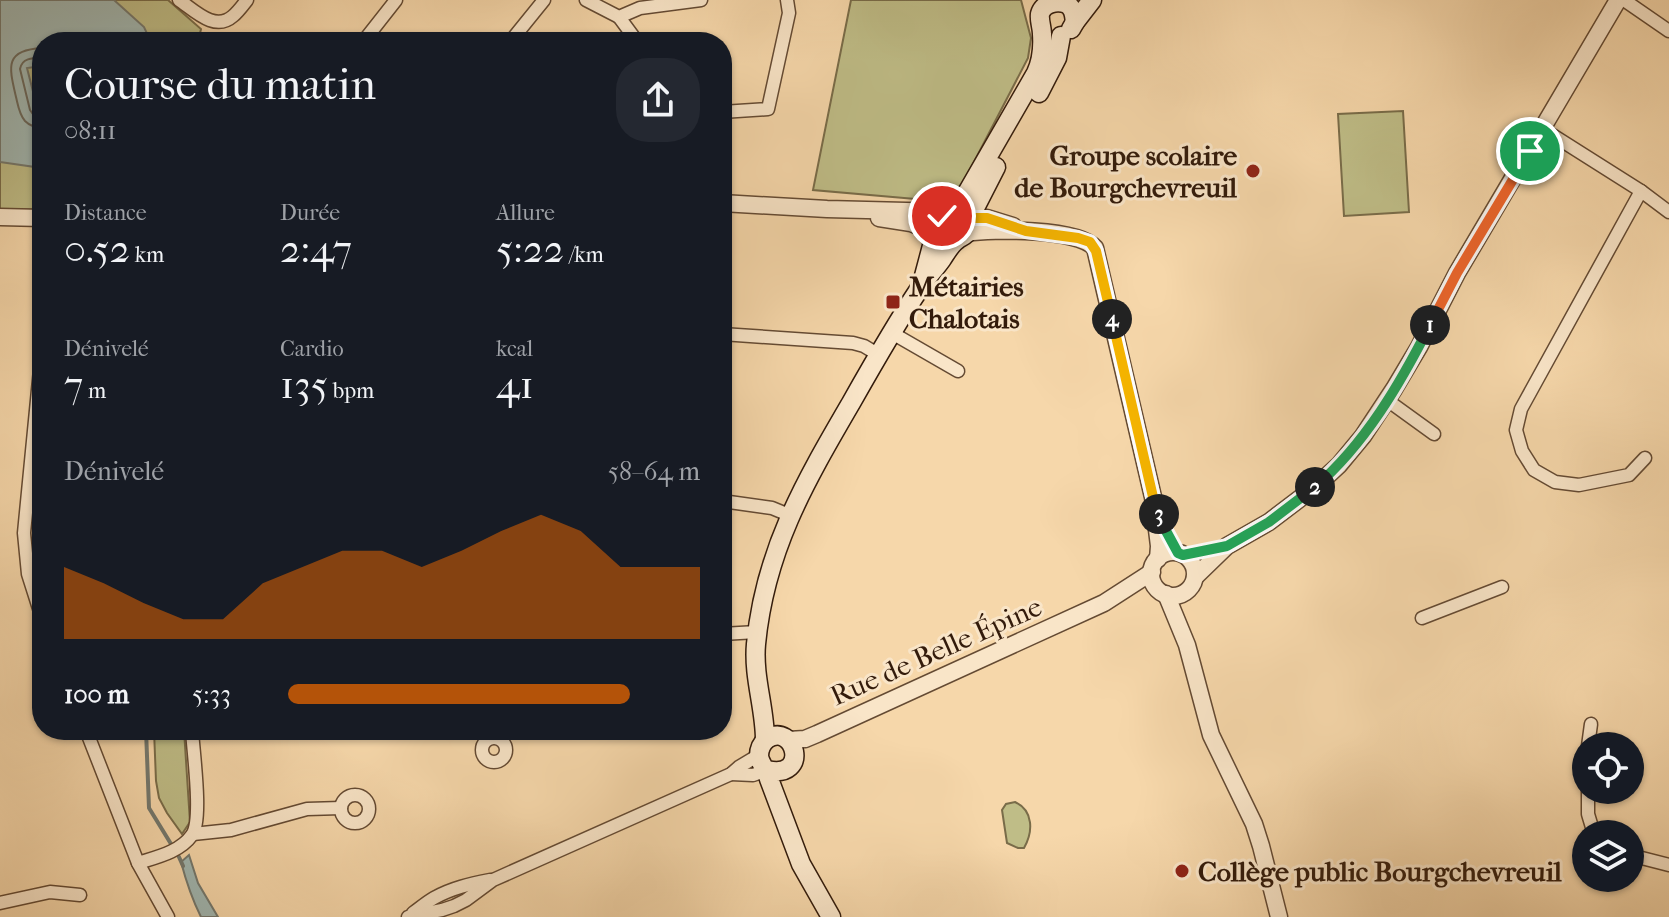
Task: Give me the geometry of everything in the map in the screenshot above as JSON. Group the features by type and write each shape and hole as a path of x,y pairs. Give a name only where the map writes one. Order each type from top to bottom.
{"main road":[{"path":"1038,14 1050,35 1061,36 1070,31 1092,0"},
{"path":"831,917 801,864 783,817 775,752 756,671 757,632 766,585 789,515 802,489 923,283 955,224 968,191 1036,73 1041,59 1038,14 1047,5 1060,1 1073,10 1075,22"},
{"path":"955,224 973,212 1051,71 1061,36"}],"street":[{"path":"179,0 204,19 219,23 232,18 247,0"},
{"path":"371,32 396,0"},
{"path":"518,32 544,0"},
{"path":"586,0 619,17 630,32"},
{"path":"619,17 640,8 701,0"},
{"path":"732,111 768,109 789,13 787,0"},
{"path":"1163,593 1176,595 1227,546 1269,522 1329,475 1363,436 1419,347 1457,273 1621,0 1669,31"},
{"path":"1543,129 1669,212"},
{"path":"1641,191 1521,409 1516,430 1522,451 1534,470 1555,482 1579,485 1629,475 1645,458"},
{"path":"732,204 827,209 955,224 988,231 1026,231 1078,238 1090,242 1095,248 1153,497 1159,546 1155,585 1163,593 1187,645 1211,735 1258,835 1279,917"},
{"path":"0,217 32,218"},
{"path":"892,333 958,371"},
{"path":"732,335 853,343 879,355"},
{"path":"1387,400 1434,434"},
{"path":"32,451 24,533 32,587"},
{"path":"1153,497 1165,529 1180,554 1191,562 1195,572 1184,606 1187,645"},
{"path":"732,502 772,508 789,515"},
{"path":"1155,565 1167,553 1180,554 1227,546"},
{"name":"Rue de Belle Épine","path":"1104,603 1155,565"},
{"path":"1422,618 1502,587"},
{"name":"Rue de Belle Épine","path":"775,752 1104,603 1142,593 1163,593"},
{"path":"732,633 757,632"},
{"path":"1590,732 1591,724"},
{"path":"90,740 138,863 168,917"},
{"path":"193,740 197,814 193,834"},
{"path":"407,917 454,906 493,880 731,774 753,775 775,752"},
{"path":"138,863 166,855 193,834 231,830 307,809 341,808"},
{"path":"1644,859 1669,865"},
{"path":"0,903 50,892 80,895"}],"shaded area":[{"path":"0,0 168,0 201,29 200,32 32,32 32,210 0,209"},
{"path":"851,0 1021,0 1031,38 1028,58 962,185 949,196 927,200 813,190"},
{"path":"1403,111 1409,212 1344,216 1338,114"},
{"path":"154,740 185,740 190,822 182,834 159,798"},
{"path":"1015,802 1029,816 1029,835 1024,848 1007,843 1002,810 1006,804"}],"water":[{"path":"0,0 114,0 146,32 32,32 32,67 27,68 32,88 32,167 0,162"},
{"path":"189,855 198,883 218,917 201,917 181,862"}],"waterway":[{"path":"146,740 149,808 183,866"}],"place":[{"name":"Groupe scolaire de Bourgchevreuil","path":"1253,171"},
{"name":"Métairies Chalotais","path":"893,302"},
{"name":"Collège public Bourgchevreuil","path":"1182,871"}],"route":[{"path":"942,216 957,209 968,218 987,218 1026,231 1078,238 1094,246 1153,497 1165,529 1178,553 1183,555 1227,546 1245,536 1269,522 1339,465 1363,436 1394,389 1457,273 1530,151"}]}
